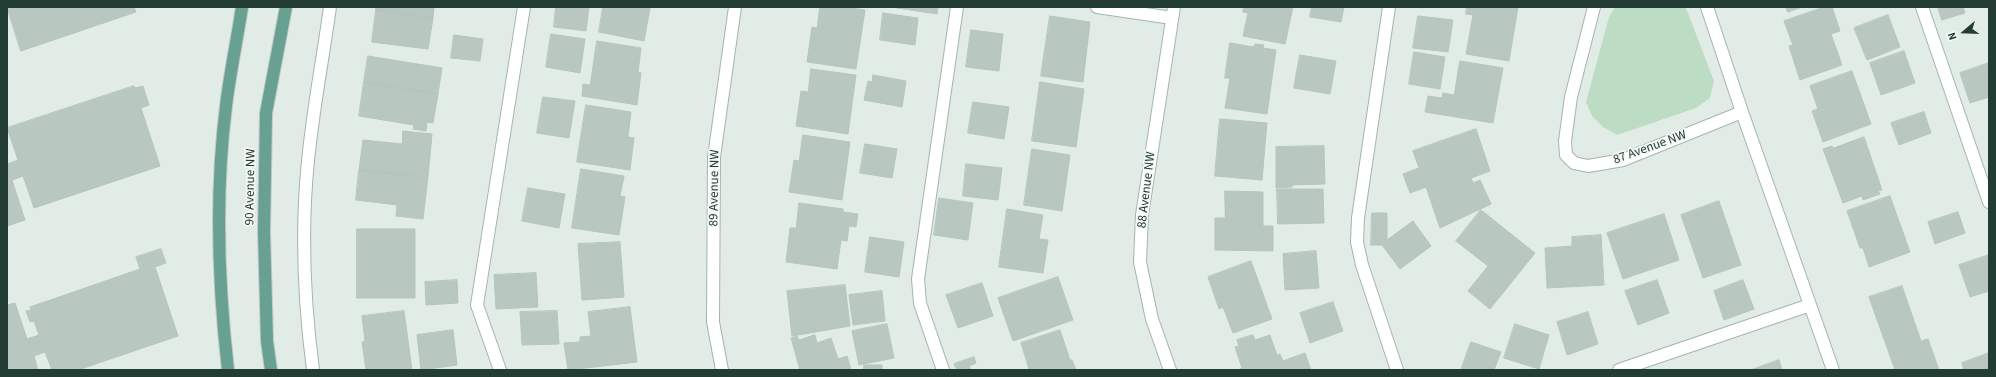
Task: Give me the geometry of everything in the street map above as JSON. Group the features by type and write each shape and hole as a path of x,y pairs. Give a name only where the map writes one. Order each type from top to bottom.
{"main road":[{"path":"228,370 219,242 220,191 226,106 242,7"},
{"name":"90 Avenue NW","path":"271,370 267,341 264,232 266,113 286,7"}],"street":[{"path":"313,370 308,333 305,243 308,161 330,7"},
{"path":"500,370 477,305 524,7"},
{"name":"89 Avenue NW","path":"722,370 713,322 714,157 735,7"},
{"path":"943,370 920,303 918,279 957,7"},
{"path":"1097,7 1173,13"},
{"path":"1389,7 1358,218 1357,242 1362,265 1397,370"},
{"name":"87 Avenue NW","path":"1594,7 1571,97 1565,141 1566,155 1574,163 1588,166 1623,160 1742,112"},
{"path":"1707,7 1742,112 1833,370"},
{"path":"1922,7 1989,202"},
{"name":"88 Avenue NW","path":"1170,370 1152,319 1140,262 1142,215 1173,13"},
{"path":"1619,370 1810,305"}],"green space":[{"path":"1615,7 1686,8 1714,81 1710,98 1696,108 1617,135 1603,127 1592,116 1586,102 1609,17"}],"building":[{"path":"7,7 134,7 136,12 21,51"},
{"path":"376,7 434,7 433,18 376,10"},
{"path":"556,7 589,7 586,31 554,27"},
{"path":"603,7 650,8 644,41 599,32"},
{"path":"820,7 843,7 865,10 856,69 807,62 812,27 817,28"},
{"path":"897,7 938,7 937,14"},
{"path":"1244,7 1293,7 1285,44 1243,36 1248,13 1243,12"},
{"path":"1312,7 1344,7 1341,22 1310,17"},
{"path":"1467,7 1518,7 1509,61 1466,54 1473,15 1466,14"},
{"path":"1786,7 1802,7 1788,12"},
{"path":"1825,7 1832,7 1840,31 1831,34 1842,65 1800,80 1789,46 1793,45 1784,21"},
{"path":"1938,7 1963,7 1965,13 1942,20"},
{"path":"376,10 433,18 428,49 372,42"},
{"path":"883,13 918,18 915,45 880,40"},
{"path":"1888,15 1900,47 1867,60 1854,28"},
{"path":"1050,16 1090,22 1083,82 1041,76"},
{"path":"1418,16 1453,20 1448,52 1413,48"},
{"path":"971,30 1003,34 999,71 966,67"},
{"path":"551,34 585,39 580,73 546,67"},
{"path":"454,35 483,39 480,61 451,58"},
{"path":"597,41 641,48 638,72 641,73 637,105 582,96 583,84 590,85"},
{"path":"1230,43 1254,47 1255,44 1264,45 1263,48 1276,50 1267,114 1225,108 1230,78 1225,78"},
{"path":"1904,51 1915,83 1881,95 1870,63"},
{"path":"1414,52 1445,57 1440,89 1409,84"},
{"path":"1300,55 1336,61 1330,94 1294,88"},
{"path":"368,56 442,68 438,94 364,82"},
{"path":"1460,61 1503,68 1493,123 1425,112 1428,96 1442,98 1443,93 1454,95"},
{"path":"1989,63 1989,97 1970,103 1960,73"},
{"path":"811,69 856,75 848,134 796,126 801,91 808,92"},
{"path":"1852,71 1871,124 1823,142 1812,111 1818,109 1810,86"},
{"path":"873,75 906,81 902,107 864,100 868,81 872,82"},
{"path":"364,82 438,94 433,123 427,122 426,131 413,129 414,125 359,116"},
{"path":"1040,82 1084,89 1076,147 1032,141"},
{"path":"134,86 135,88 143,86 149,105 141,108 160,166 34,208 23,176 12,180 25,220 7,226 7,164 18,160 7,128"},
{"path":"543,97 575,101 569,138 537,133"},
{"path":"973,102 1009,107 1004,139 968,133"},
{"path":"586,105 631,112 628,137 634,138 630,170 577,162"},
{"path":"1924,112 1931,133 1899,145 1891,123"},
{"path":"1220,119 1267,123 1262,180 1215,176"},
{"path":"1476,129 1490,171 1471,178 1473,183 1480,180 1491,204 1440,228 1426,187 1410,193 1403,174 1419,168 1413,151"},
{"path":"403,131 432,134 428,177 359,170 363,140 402,144"},
{"path":"803,135 850,142 842,200 789,192 794,160 799,161"},
{"path":"1864,137 1882,190 1878,191 1880,194 1863,200 1862,196 1843,203 1823,149 1832,146 1833,148"},
{"path":"865,144 897,149 892,178 860,173"},
{"path":"1324,146 1325,184 1292,185 1292,187 1276,188 1276,147"},
{"path":"1032,149 1070,155 1062,211 1024,205"},
{"path":"966,164 1002,168 998,200 963,196"},
{"path":"581,169 624,176 620,196 625,197 619,235 572,228"},
{"path":"359,170 428,177 423,219 396,216 397,205 356,200"},
{"path":"528,188 565,194 559,228 522,221"},
{"path":"1277,189 1323,189 1324,223 1278,224"},
{"path":"1225,191 1263,192 1263,226 1273,226 1273,251 1215,250 1215,218 1225,218"},
{"path":"1890,196 1910,252 1869,267 1863,248 1860,248 1847,211"},
{"path":"939,198 973,203 968,240 934,235"},
{"path":"1719,201 1741,265 1703,278 1681,215"},
{"path":"799,203 843,209 843,212 858,214 856,227 849,226 847,241 841,240 837,269 786,262 790,228 796,228"},
{"path":"1007,209 1043,215 1039,239 1048,240 1043,273 999,267"},
{"path":"1481,210 1535,253 1490,309 1468,291 1488,266 1456,241"},
{"path":"1958,212 1965,233 1935,244 1928,222"},
{"path":"1372,213 1387,213 1387,240 1413,221 1431,246 1400,269 1382,245 1371,245"},
{"path":"1664,214 1679,260 1623,279 1607,233"},
{"path":"357,229 415,229 415,262 357,262"},
{"path":"1601,235 1604,285 1547,288 1545,248 1572,246 1572,237"},
{"path":"870,237 904,242 899,277 865,272"},
{"path":"620,242 624,297 582,300 578,244"},
{"path":"161,249 166,263 155,267 178,336 78,370 52,370 45,352 34,356 38,370 7,370 7,305 15,303 27,339 39,335 34,321 30,322 26,311 31,310 30,307 140,269 136,257"},
{"path":"1316,251 1319,288 1285,290 1283,254"},
{"path":"1989,255 1989,291 1970,297 1959,265"},
{"path":"1251,261 1272,319 1233,333 1223,307 1219,309 1208,277"},
{"path":"357,262 415,262 415,298 357,298"},
{"path":"536,273 538,307 496,309 494,275"},
{"path":"1058,277 1073,320 1013,341 998,298"},
{"path":"457,280 458,303 426,305 425,282"},
{"path":"1657,280 1669,313 1638,325 1625,291"},
{"path":"1743,280 1754,309 1724,320 1714,291"},
{"path":"982,283 993,316 958,328 946,295"},
{"path":"845,285 850,326 792,336 787,291"},
{"path":"1902,286 1921,341 1928,339 1939,370 1895,370 1869,297"},
{"path":"882,291 885,321 853,325 849,295"},
{"path":"1333,302 1343,331 1310,343 1300,313"},
{"path":"630,307 637,362 568,370 564,343 580,342 580,337 591,336 588,312"},
{"path":"404,311 412,370 366,370 362,342 365,341 362,316"},
{"path":"557,311 559,344 522,345 520,312"},
{"path":"1588,312 1598,344 1567,355 1557,322"},
{"path":"887,324 894,358 859,365 852,331"},
{"path":"1515,324 1549,335 1539,369 1504,358"},
{"path":"453,330 457,365 421,370 417,335"},
{"path":"1060,330 1070,360 1072,360 1076,370 1027,370 1029,369 1021,343"},
{"path":"815,335 817,343 831,338 838,359 847,356 851,370 800,370 791,338 797,336 799,340"},
{"path":"1253,335 1255,340 1270,335 1277,355 1280,354 1283,361 1305,353 1311,370 1239,370 1242,368 1235,347 1239,346 1237,340"},
{"path":"1471,342 1501,352 1494,370 1461,370"},
{"path":"1989,353 1989,370 1964,370 1962,363"},
{"path":"974,357 976,363 969,366 971,370 957,370 954,364"},
{"path":"1779,360 1782,370 1751,370"},
{"path":"864,365 882,365 882,370 864,370"}]}
